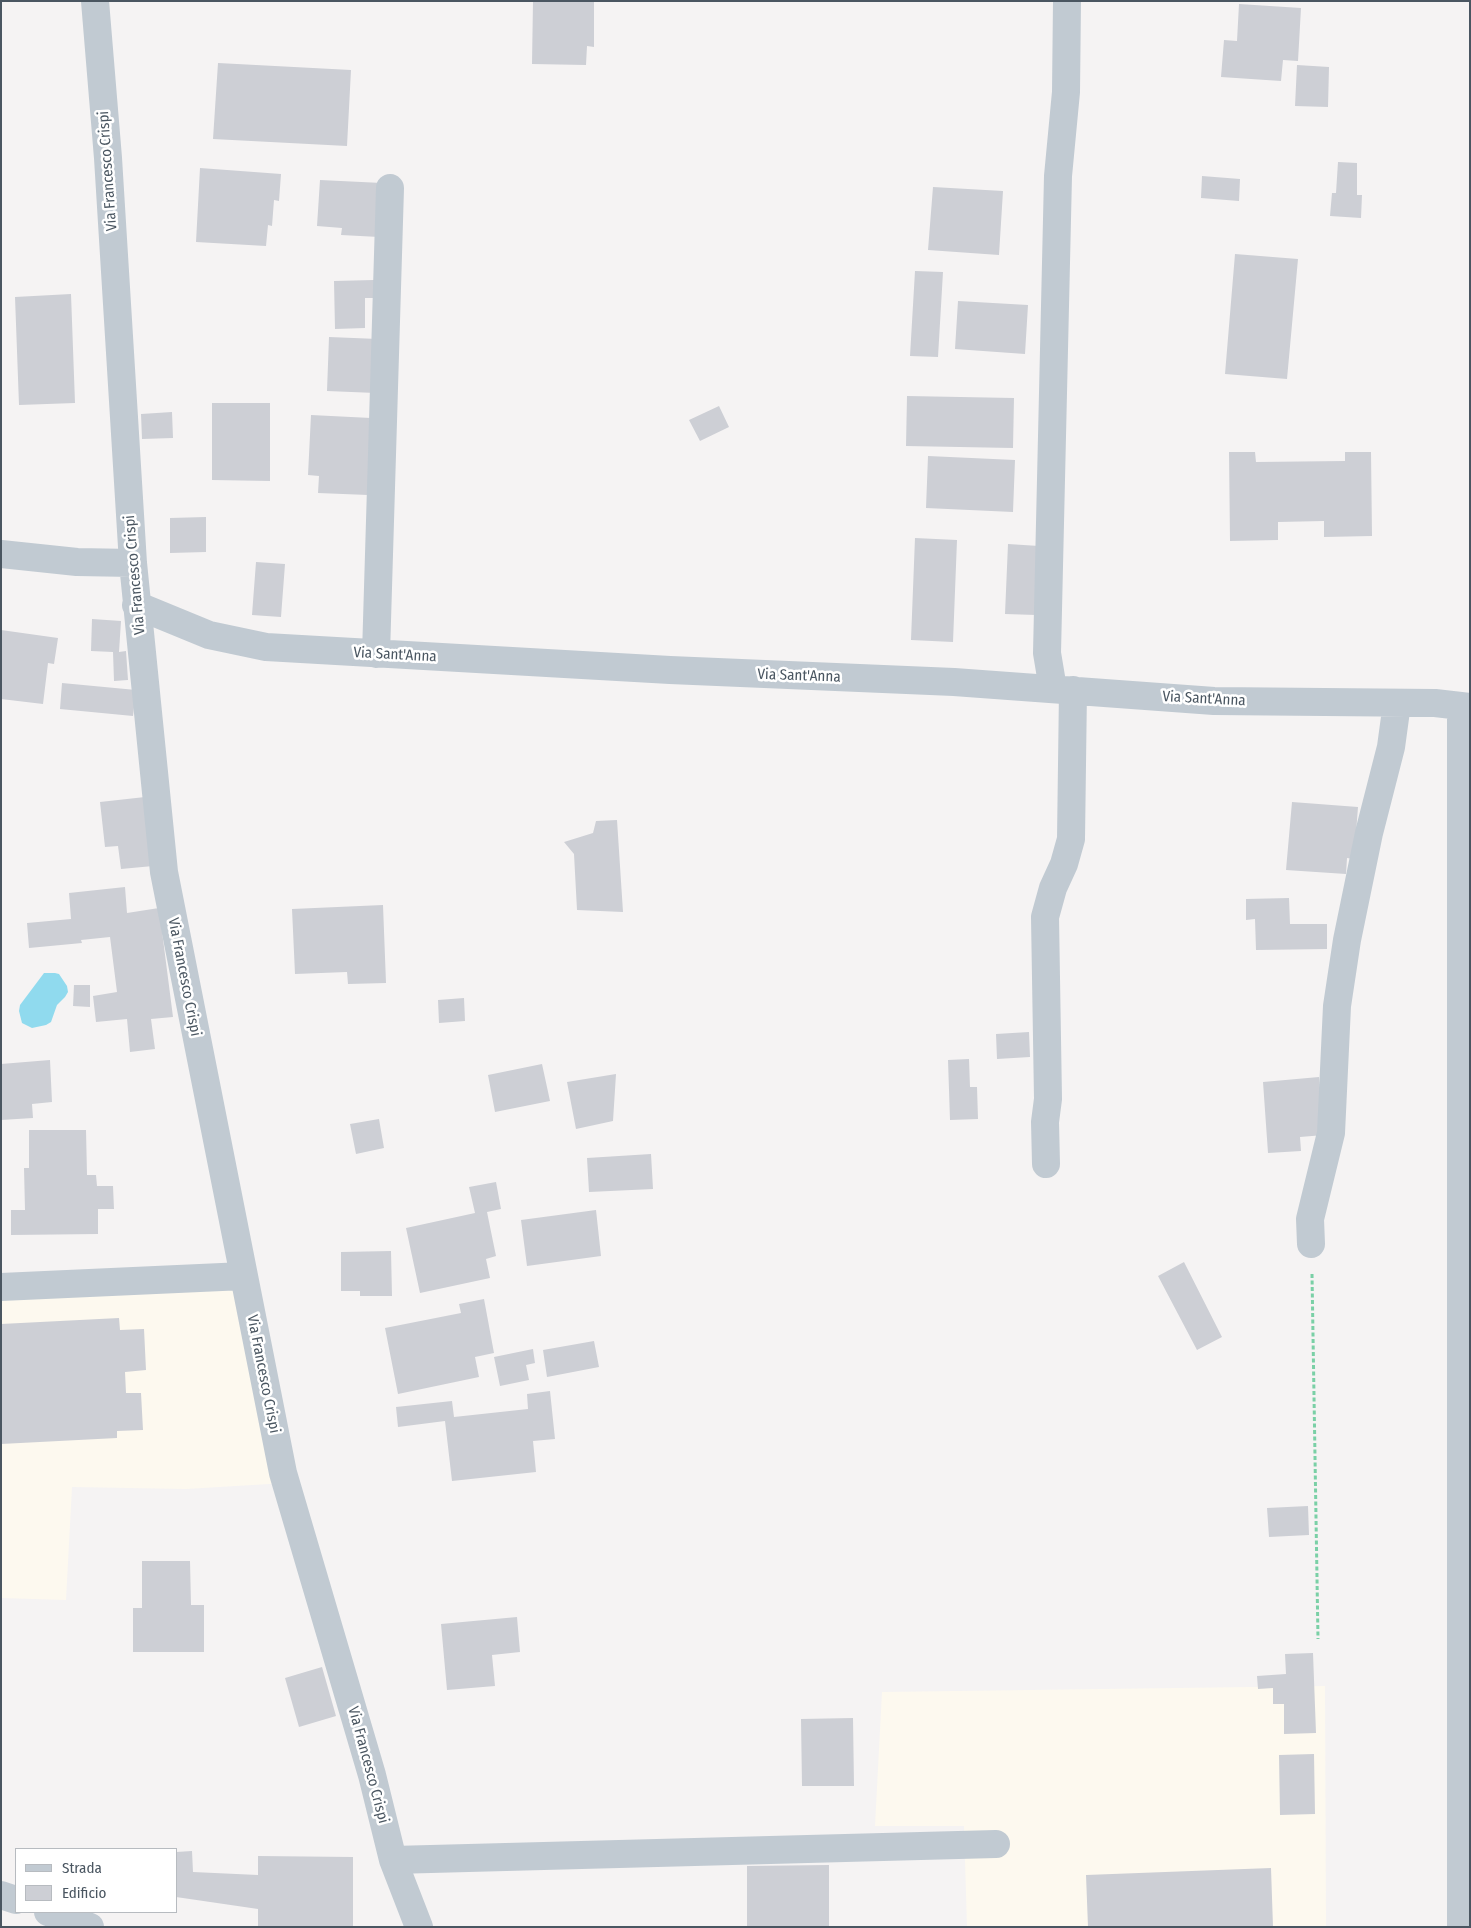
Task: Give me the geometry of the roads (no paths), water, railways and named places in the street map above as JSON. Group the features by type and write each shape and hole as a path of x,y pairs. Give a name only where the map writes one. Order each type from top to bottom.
{"street":[{"name":"Via Francesco Crispi","path":"95,1 108,158 132,563 164,872 283,1473 372,1775 393,1860 419,1927"},
{"path":"1046,1164 1045,1122 1048,1099 1045,917 1053,888 1064,864 1071,839 1063,690 1047,652 1058,176 1066,92 1067,1"},
{"path":"376,654 390,188"},
{"path":"1,554 77,562 132,563"},
{"name":"Via Sant'Anna","path":"136,605 209,635 266,647 670,670 945,682 1214,700 1465,706"},
{"path":"1311,1244 1310,1219 1331,1133 1337,1006 1347,940 1369,834 1391,747 1396,703"},
{"path":"1461,1927 1465,1616 1465,706"},
{"path":"1,1287 244,1276"},
{"path":"393,1860 996,1844"},
{"path":"1,1895 15,1900"},
{"path":"51,1913 90,1927"}],"water":[{"path":"44,973 59,974 67,986 68,992 57,1005 51,1022 32,1028 22,1023 19,1011 20,1005"}]}
